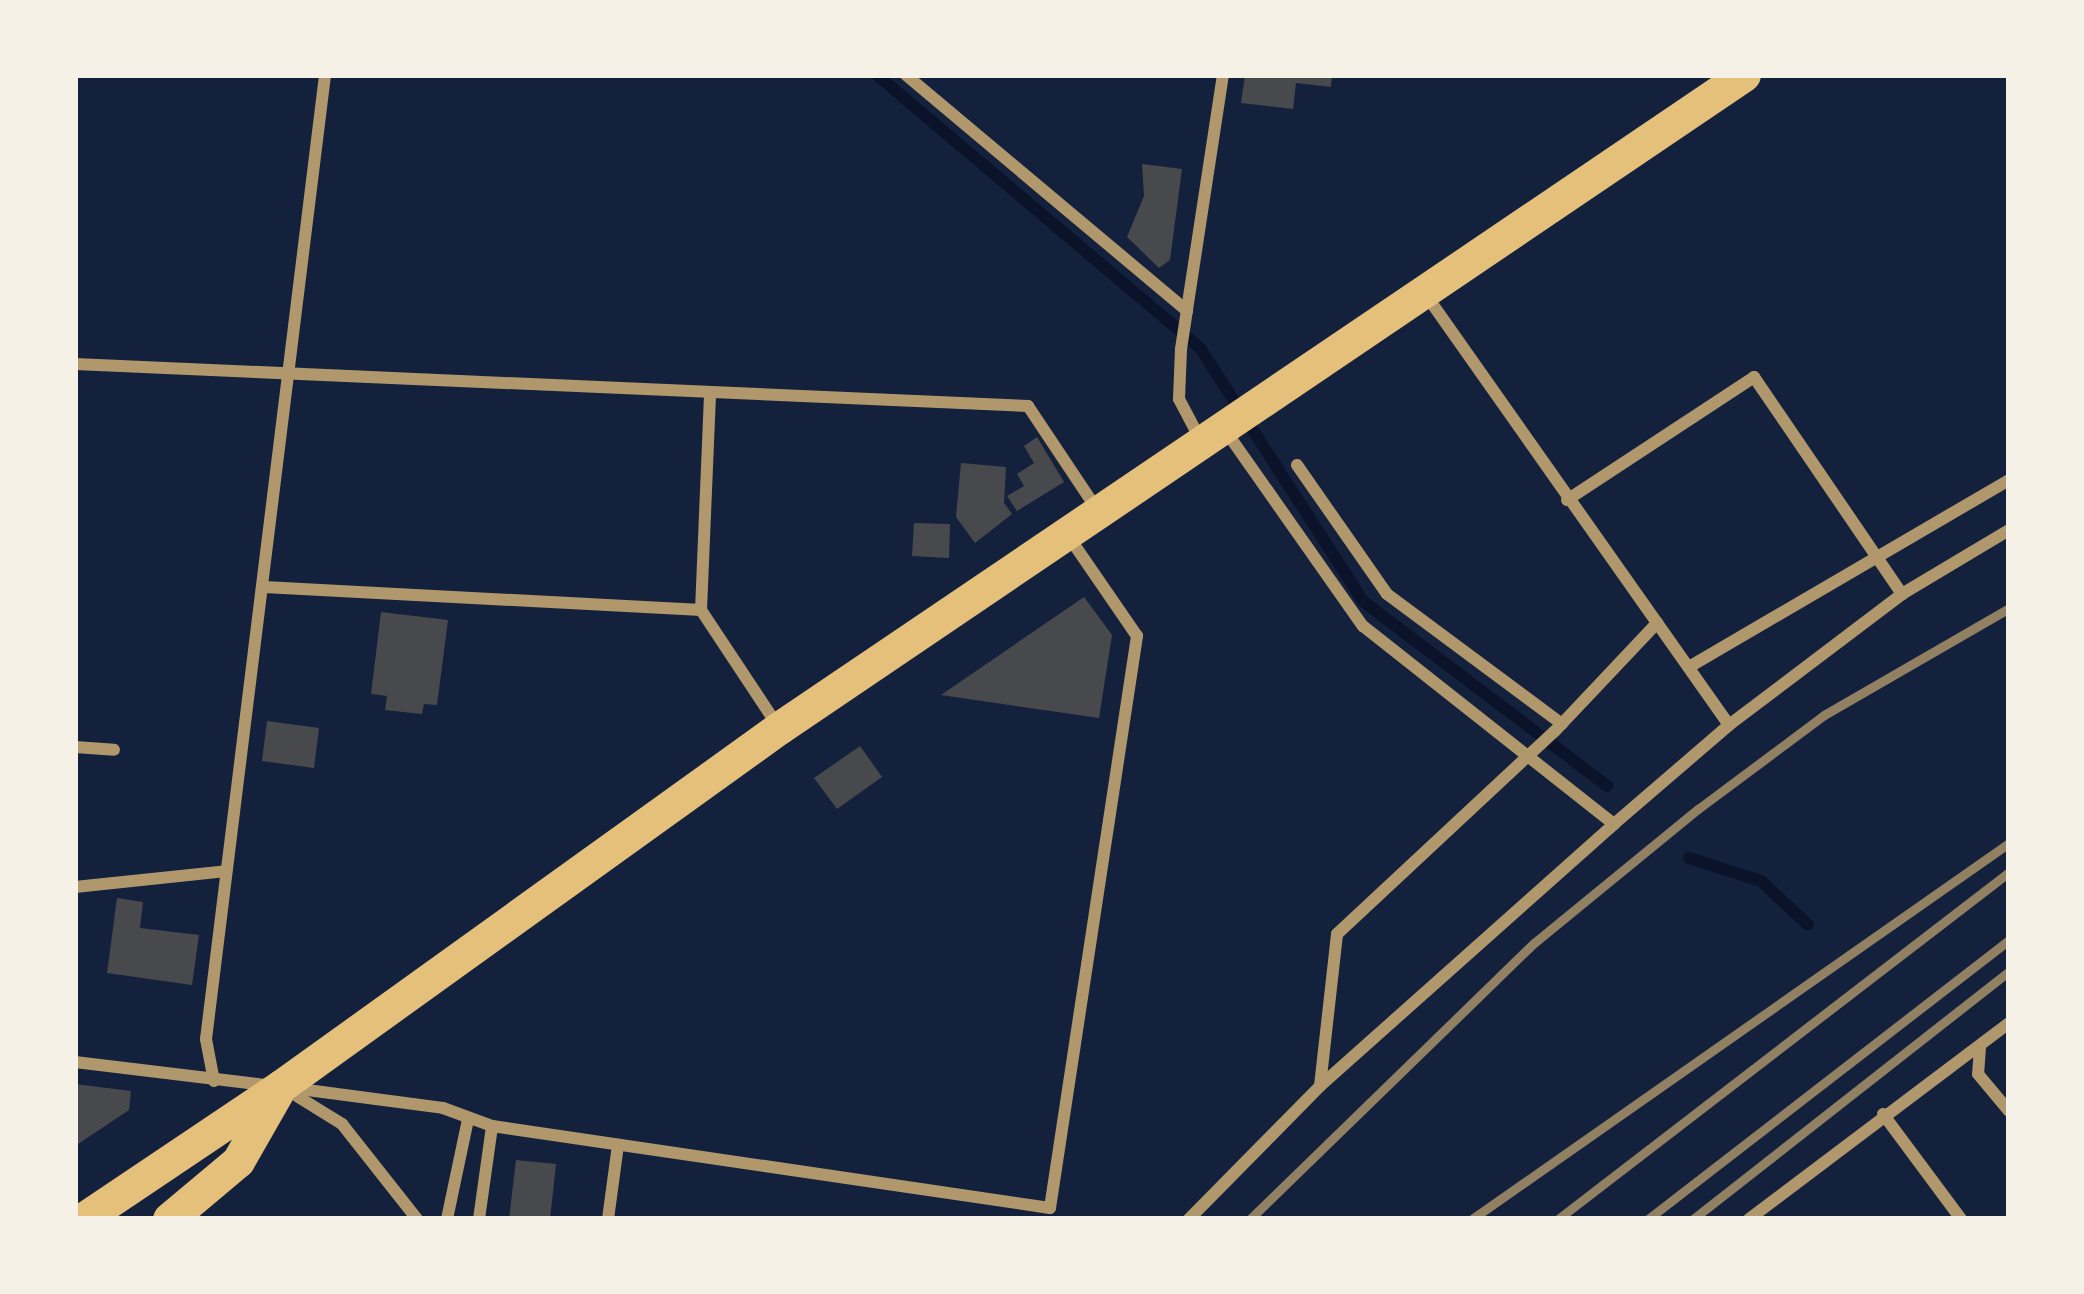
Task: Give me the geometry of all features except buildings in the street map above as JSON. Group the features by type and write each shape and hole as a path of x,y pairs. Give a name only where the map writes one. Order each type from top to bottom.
{"highway":[{"path":"83,1219 281,1086 779,728 1426,295 1722,81"},
{"path":"169,1219 238,1161 281,1086"}],"street":[{"path":"214,1081 206,1039 325,75"},
{"path":"906,75 1186,315"},
{"path":"1223,75 1181,349 1179,399 1230,426 1363,626 1536,750 1615,824"},
{"path":"1426,295 1729,725"},
{"path":"75,364 1028,406 1100,514"},
{"path":"1567,500 1754,377 1902,594"},
{"path":"710,392 701,610 779,728"},
{"path":"1297,465 1387,594 1558,728"},
{"path":"1689,667 2009,480"},
{"path":"1189,1219 1320,1086 1729,725 1902,594 2009,530"},
{"path":"1050,1208 1137,636 1069,536"},
{"path":"264,587 701,610"},
{"path":"1320,1086 1337,934 1536,750 1657,622"},
{"path":"75,747 114,750"},
{"path":"75,887 226,871"},
{"path":"1749,1219 1882,1114 2009,1023"},
{"path":"1980,1046 1978,1074 2009,1111"},
{"path":"75,1062 443,1108 492,1126 1050,1208 1063,1219"},
{"path":"281,1086 342,1124 417,1219"},
{"path":"1882,1114 1961,1219"},
{"path":"447,1219 468,1120"},
{"path":"479,1219 492,1126"},
{"path":"608,1219 618,1144"}],"waterway":[{"path":"877,75 1200,348 1364,602 1607,786"},
{"path":"1689,858 1761,881 1808,925"}],"railway":[{"path":"1250,1219 1534,943 1698,809 1824,715 2009,608"},
{"path":"1472,1219 2009,843"},
{"path":"1558,1219 2009,872"},
{"path":"1648,1219 2009,940"},
{"path":"1693,1219 2009,971"}]}
